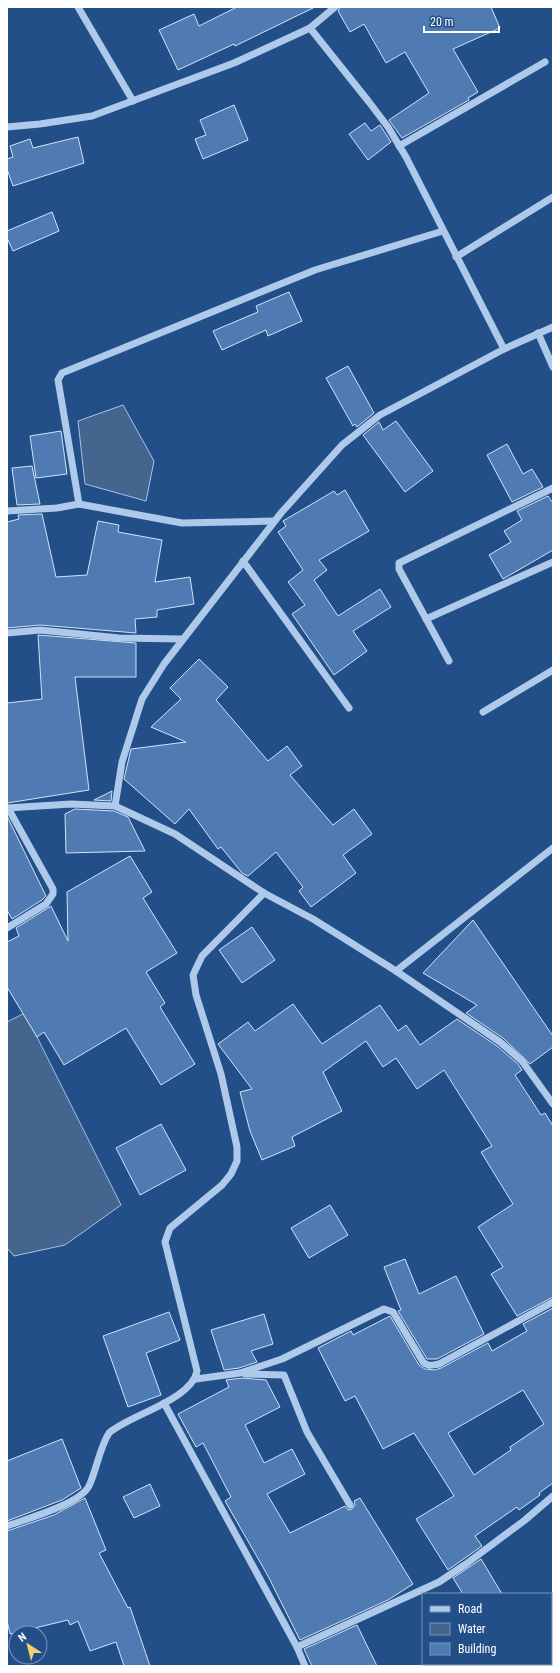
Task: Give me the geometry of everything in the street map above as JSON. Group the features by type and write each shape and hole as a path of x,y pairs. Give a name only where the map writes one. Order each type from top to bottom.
{"street":[{"path":"78,7 133,101"},
{"path":"7,127 40,124 92,116 234,63 310,28 335,7"},
{"path":"310,28 369,102 399,146 504,349"},
{"path":"399,146 545,62"},
{"path":"456,257 553,196"},
{"path":"80,504 58,380 62,373 315,270 443,231"},
{"path":"115,806 122,762 142,699 182,639 274,521 342,445 380,414 504,349 553,326"},
{"path":"538,333 553,368"},
{"path":"449,661 399,569 399,563 553,488"},
{"path":"7,511 57,508 80,504 182,522 274,521"},
{"path":"244,560 349,708"},
{"path":"426,619 553,562"},
{"path":"7,633 40,630 119,638 182,639"},
{"path":"483,712 553,670"},
{"path":"7,928 46,904 53,894 52,889 7,808 70,804 115,806 175,834 264,892 313,919 396,971 500,1042 522,1062 553,1104"},
{"path":"396,971 553,848"},
{"path":"196,1379 197,1371 165,1242 170,1228 222,1185 231,1174 237,1161 237,1147 221,1074 196,995 193,975 202,956 264,892"},
{"path":"240,1373 282,1359 384,1309 393,1312 423,1362 426,1366 431,1366 439,1364 553,1302"},
{"path":"8,1523 50,1512 84,1492 90,1484 109,1434 164,1403 196,1379 240,1373 284,1375 307,1432 350,1505"},
{"path":"164,1403 297,1647 304,1666"},
{"path":"297,1647 439,1582 513,1529 553,1496"}],"water":[{"path":"123,405 154,461 146,501 85,484 78,421"},
{"path":"25,1013 121,1205 65,1245 14,1256 7,1248 7,1022"}],"building":[{"path":"237,7 315,7 235,46 234,44 178,70 159,30 194,14 199,26"},
{"path":"340,7 491,7 500,28 453,49 478,92 468,98 469,100 402,138 389,120 429,93 405,52 386,63 364,24 350,32 338,11"},
{"path":"234,105 248,140 203,159 195,139 206,135 200,120"},
{"path":"365,123 371,131 380,125 391,142 368,160 349,134"},
{"path":"78,137 84,163 13,186 7,169 7,159 13,157 10,146 30,139 33,148"},
{"path":"52,212 59,231 13,251 7,238 7,231"},
{"path":"289,292 302,321 268,336 266,330 222,350 213,331 258,312 256,306"},
{"path":"348,366 374,413 357,427 355,424 353,426 326,378"},
{"path":"396,421 433,471 405,492 363,435 379,422 383,430"},
{"path":"61,431 67,474 36,478 30,436"},
{"path":"507,444 523,474 532,469 543,487 512,502 487,455"},
{"path":"32,466 40,504 17,505 12,468"},
{"path":"345,490 369,531 319,560 327,570 314,580 338,616 380,589 391,607 353,631 367,651 334,675 292,614 305,605 288,582 303,570 278,532 286,526 283,521 334,491 337,495"},
{"path":"548,496 553,503 553,550 503,579 489,555 511,542 504,531 522,520 517,511"},
{"path":"42,514 56,577 87,575 98,521 119,525 118,532 162,540 155,582 190,577 194,604 157,610 157,617 135,619 136,633 40,625 7,628 7,522 19,519 18,515"},
{"path":"38,635 136,643 136,677 75,677 89,790 7,803 7,703 42,699"},
{"path":"199,659 228,687 216,700 268,761 287,746 302,766 290,775 333,825 354,809 372,834 343,855 356,873 311,907 299,891 303,887 276,852 248,876 242,873 221,847 218,849 189,809 175,824 124,779 131,749 186,742 151,727 181,699 170,688"},
{"path":"112,791 111,801 94,800"},
{"path":"75,809 114,811 128,817 145,851 66,853 65,814"},
{"path":"7,816 46,896 12,919 7,910"},
{"path":"130,856 152,892 143,898 177,953 146,972 165,1003 160,1007 195,1064 161,1085 126,1028 64,1065 44,1032 37,1037 7,987 7,942 19,936 16,928 51,906 68,941 67,892"},
{"path":"473,920 553,1036 553,1047 530,1064 503,1038 466,1013 477,1005 423,973"},
{"path":"252,927 275,960 242,983 219,950"},
{"path":"293,1004 322,1044 380,1005 398,1031 406,1025 420,1045 457,1019 497,1046 518,1064 522,1070 515,1075 541,1115 545,1113 553,1126 553,1297 517,1316 491,1274 503,1267 478,1227 513,1204 481,1152 492,1146 444,1070 417,1089 396,1058 383,1067 366,1041 323,1072 342,1111 292,1137 295,1146 262,1160 250,1131 240,1092 252,1089 218,1044 248,1022 255,1031"},
{"path":"161,1124 186,1170 140,1195 116,1148"},
{"path":"330,1205 348,1235 309,1258 291,1228"},
{"path":"405,1259 419,1294 456,1276 484,1334 437,1359 427,1359 398,1311 401,1310 384,1267"},
{"path":"553,1308 553,1483 539,1493 540,1495 519,1510 517,1507 475,1536 482,1546 448,1570 416,1519 454,1496 414,1433 383,1449 355,1396 345,1401 318,1348 351,1331 353,1335 390,1316 419,1365 425,1369 435,1370 488,1343 492,1351 527,1331 523,1324","holes":["523,1390 544,1424 510,1447 511,1450 474,1475 448,1433"]},
{"path":"169,1312 180,1340 146,1353 161,1395 128,1407 103,1336"},
{"path":"264,1314 273,1344 251,1351 257,1362 239,1368 224,1370 211,1330"},
{"path":"242,1378 266,1380 280,1407 245,1425 264,1463 292,1449 305,1474 267,1494 290,1533 345,1506 348,1510 352,1509 355,1505 354,1501 360,1498 413,1584 388,1600 300,1640 268,1576 225,1501 231,1497 203,1443 196,1447 178,1414 229,1387 226,1380"},
{"path":"62,1439 81,1488 62,1500 7,1521 7,1461"},
{"path":"150,1484 160,1506 134,1518 123,1497"},
{"path":"85,1498 106,1550 99,1553 128,1608 130,1607 150,1666 124,1666 116,1642 90,1651 78,1621 70,1625 68,1620 47,1625 8,1625 7,1531 54,1515"},
{"path":"481,1559 501,1593 462,1593 453,1578"},
{"path":"357,1625 377,1666 312,1666 304,1649"}]}
